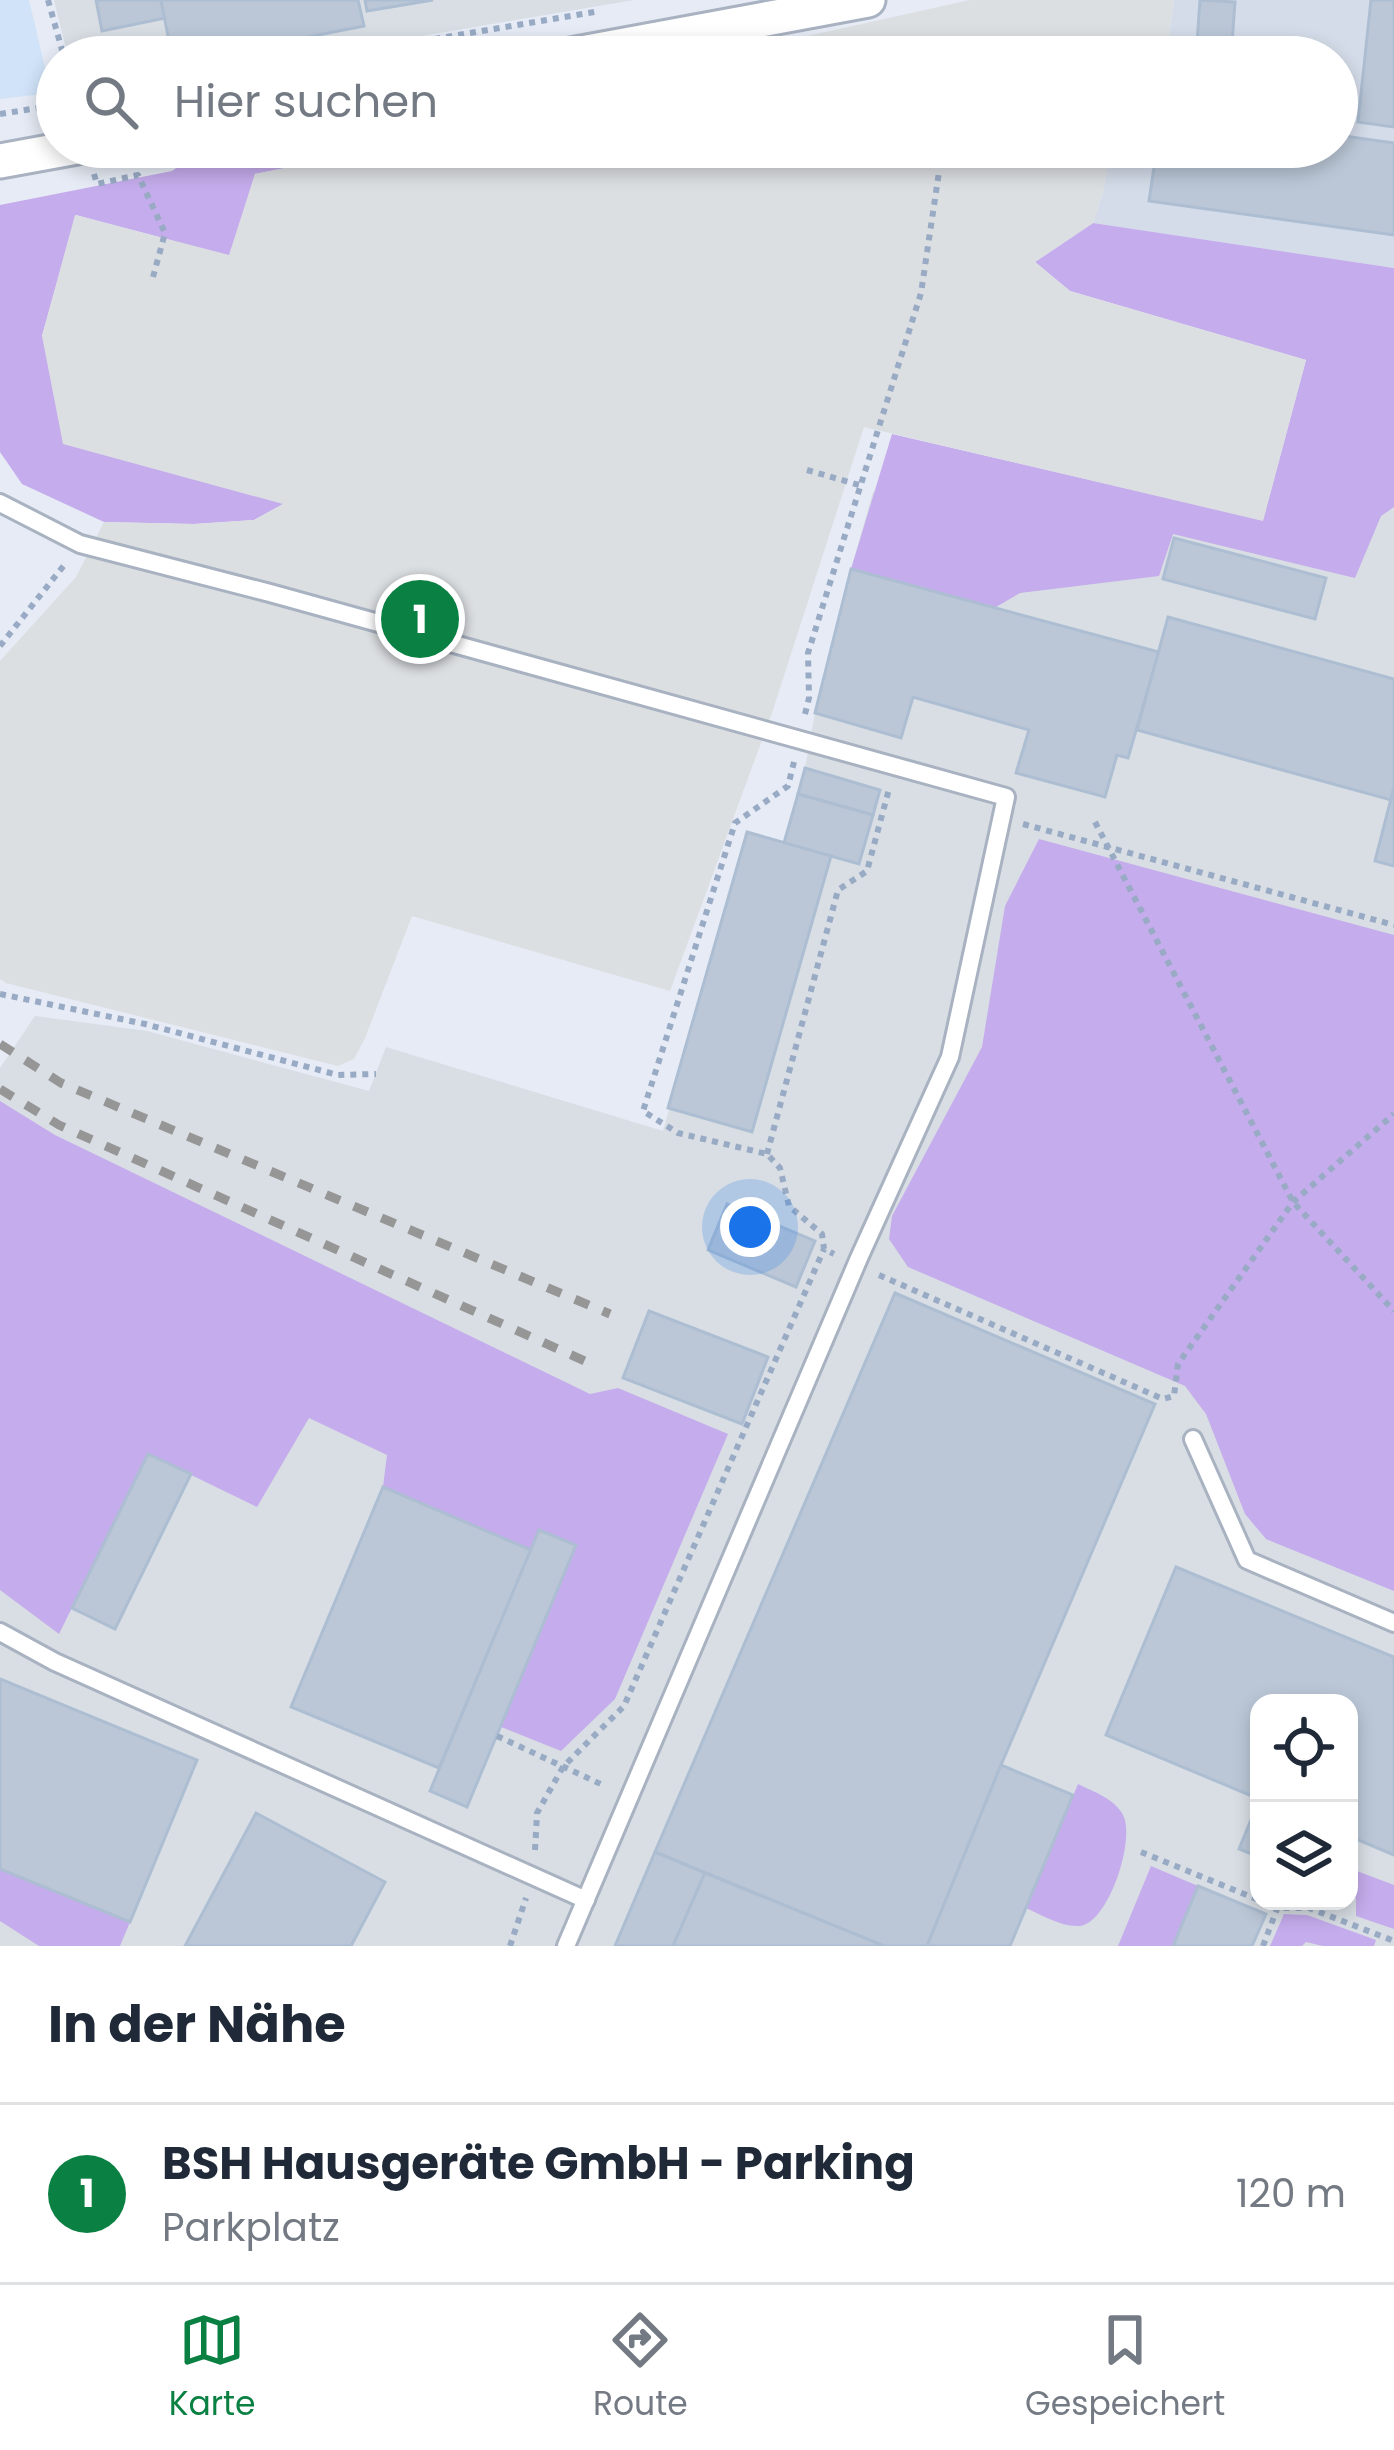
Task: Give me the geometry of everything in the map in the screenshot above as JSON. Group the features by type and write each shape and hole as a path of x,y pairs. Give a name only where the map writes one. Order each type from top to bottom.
{"street":[{"path":"673,36 868,0"},
{"path":"0,161 36,159"}],"lane":[{"path":"0,490 8,507 80,544 1006,796 950,1057 856,1265 566,1946"},
{"path":"1193,1439 1246,1560 1394,1623"},
{"path":"0,1632 55,1662 586,1900"}],"path":[{"path":"48,0 58,36"},
{"path":"446,36 609,10"},
{"path":"0,114 36,108"},
{"path":"90,168 97,184 138,176 165,233 153,277"},
{"path":"807,470 859,485"},
{"path":"0,646 80,544"},
{"path":"767,1154 838,890 866,871 890,785"},
{"path":"1095,822 1293,1202 1394,1310"},
{"path":"1109,849 1394,925"},
{"path":"0,994 146,1024 338,1075 376,1074"},
{"path":"856,1265 1163,1399 1174,1396 1178,1364 1293,1202 1394,1114"},
{"path":"510,1946 533,1876 537,1814 563,1767 623,1706 824,1249"},
{"path":"497,1736 630,1797"},
{"path":"1142,1852 1250,1897"},
{"path":"1263,1946 1277,1910"},
{"path":"1314,1910 1390,1942"}],"shaded area":[{"path":"0,0 29,0 38,36 36,95 0,99"},
{"path":"54,0 634,0 421,36 63,36"},
{"path":"970,0 1174,0 1169,36 807,36"},
{"path":"1174,0 1394,0 1394,268 1093,223 1107,168 1358,168 1358,36 1169,36"},
{"path":"285,168 255,174 230,256 76,215 42,336 285,503 254,520 104,522 22,484 0,452 0,205 172,171"},
{"path":"285,168 1107,168 1093,223 1035,262 1070,291 1306,360 1263,521 864,427 773,710 670,991 412,916 365,1038 354,1059 338,1066 0,979 0,661 76,577 104,522 254,520 283,504 63,444 42,336 75,215 229,255 255,174"},
{"path":"1093,223 1394,268 1394,507 1381,516 1355,578 1173,534 1159,576 1020,593 996,607 851,569 892,434 1263,520 1306,360 1070,291 1035,262"},
{"path":"1394,332 1394,1946 0,1946 0,1068 35,1016 147,1031 369,1091 386,1047 663,1131 747,832 784,842 873,492 1274,527"},
{"path":"1039,839 1394,935 1394,1591 1266,1539 1245,1514 1206,1414 1185,1386 908,1267 889,1239 892,1216 982,1047 1005,906"},
{"path":"0,1101 55,1135 590,1394 618,1388 728,1434 615,1699 561,1751 501,1727 576,1545 531,1550 383,1487 387,1455 309,1418 257,1507 148,1454 59,1634 0,1590"},
{"path":"1078,1784 1115,1805 1123,1815 1126,1842 1117,1879 1100,1912 1090,1922 1072,1926 1026,1908"},
{"path":"1151,1866 1198,1886 1173,1946 1118,1946"},
{"path":"0,1869 130,1922 120,1946 39,1946 0,1921"},
{"path":"1358,1871 1394,1885 1394,1929 1356,1916"},
{"path":"1284,1914 1307,1915 1376,1940 1374,1946 1306,1942 1270,1946"}],"building":[{"path":"96,0 161,0 165,18 102,31"},
{"path":"161,0 358,0 364,26 313,36 168,36"},
{"path":"365,0 433,0 367,11"},
{"path":"1200,0 1235,2 1233,36 1197,36"},
{"path":"1371,0 1394,0 1394,127 1358,122"},
{"path":"1358,138 1394,143 1394,235 1149,201 1154,168 1358,168"},
{"path":"1174,538 1326,578 1315,619 1163,579"},
{"path":"851,569 1159,652 1128,758 1117,755 1105,797 1016,773 1029,730 913,697 901,738 815,713"},
{"path":"1168,617 1394,679 1391,800 1137,730"},
{"path":"805,768 880,790 873,815 798,794"},
{"path":"1394,787 1394,866 1375,861"},
{"path":"798,794 873,815 859,864 784,843"},
{"path":"747,832 831,856 752,1132 668,1108"},
{"path":"727,1204 815,1241 796,1287 708,1250"},
{"path":"895,1293 1155,1404 927,1946 884,1946 655,1852"},
{"path":"649,1311 768,1357 742,1424 623,1378"},
{"path":"148,1454 191,1474 115,1629 72,1608"},
{"path":"383,1487 531,1550 439,1768 291,1707"},
{"path":"539,1530 576,1545 467,1807 430,1791"},
{"path":"1176,1567 1394,1657 1394,1855 1358,1840 1358,1694 1250,1694 1250,1795 1106,1735"},
{"path":"0,1679 197,1760 130,1922 0,1869"},
{"path":"1001,1765 1073,1795 1010,1946 927,1946"},
{"path":"256,1813 385,1882 351,1946 185,1946"},
{"path":"1250,1822 1250,1853 1239,1849"},
{"path":"655,1852 705,1873 673,1946 615,1946"},
{"path":"705,1873 884,1946 673,1946"},
{"path":"1198,1886 1266,1914 1252,1946 1173,1946"}],"railway":[{"path":"0,1044 61,1083 610,1314"},
{"path":"0,1089 59,1125 587,1362"}],"place":[{"name":"BSH Hausgeräte GmbH - Parking","path":"420,619"}]}
